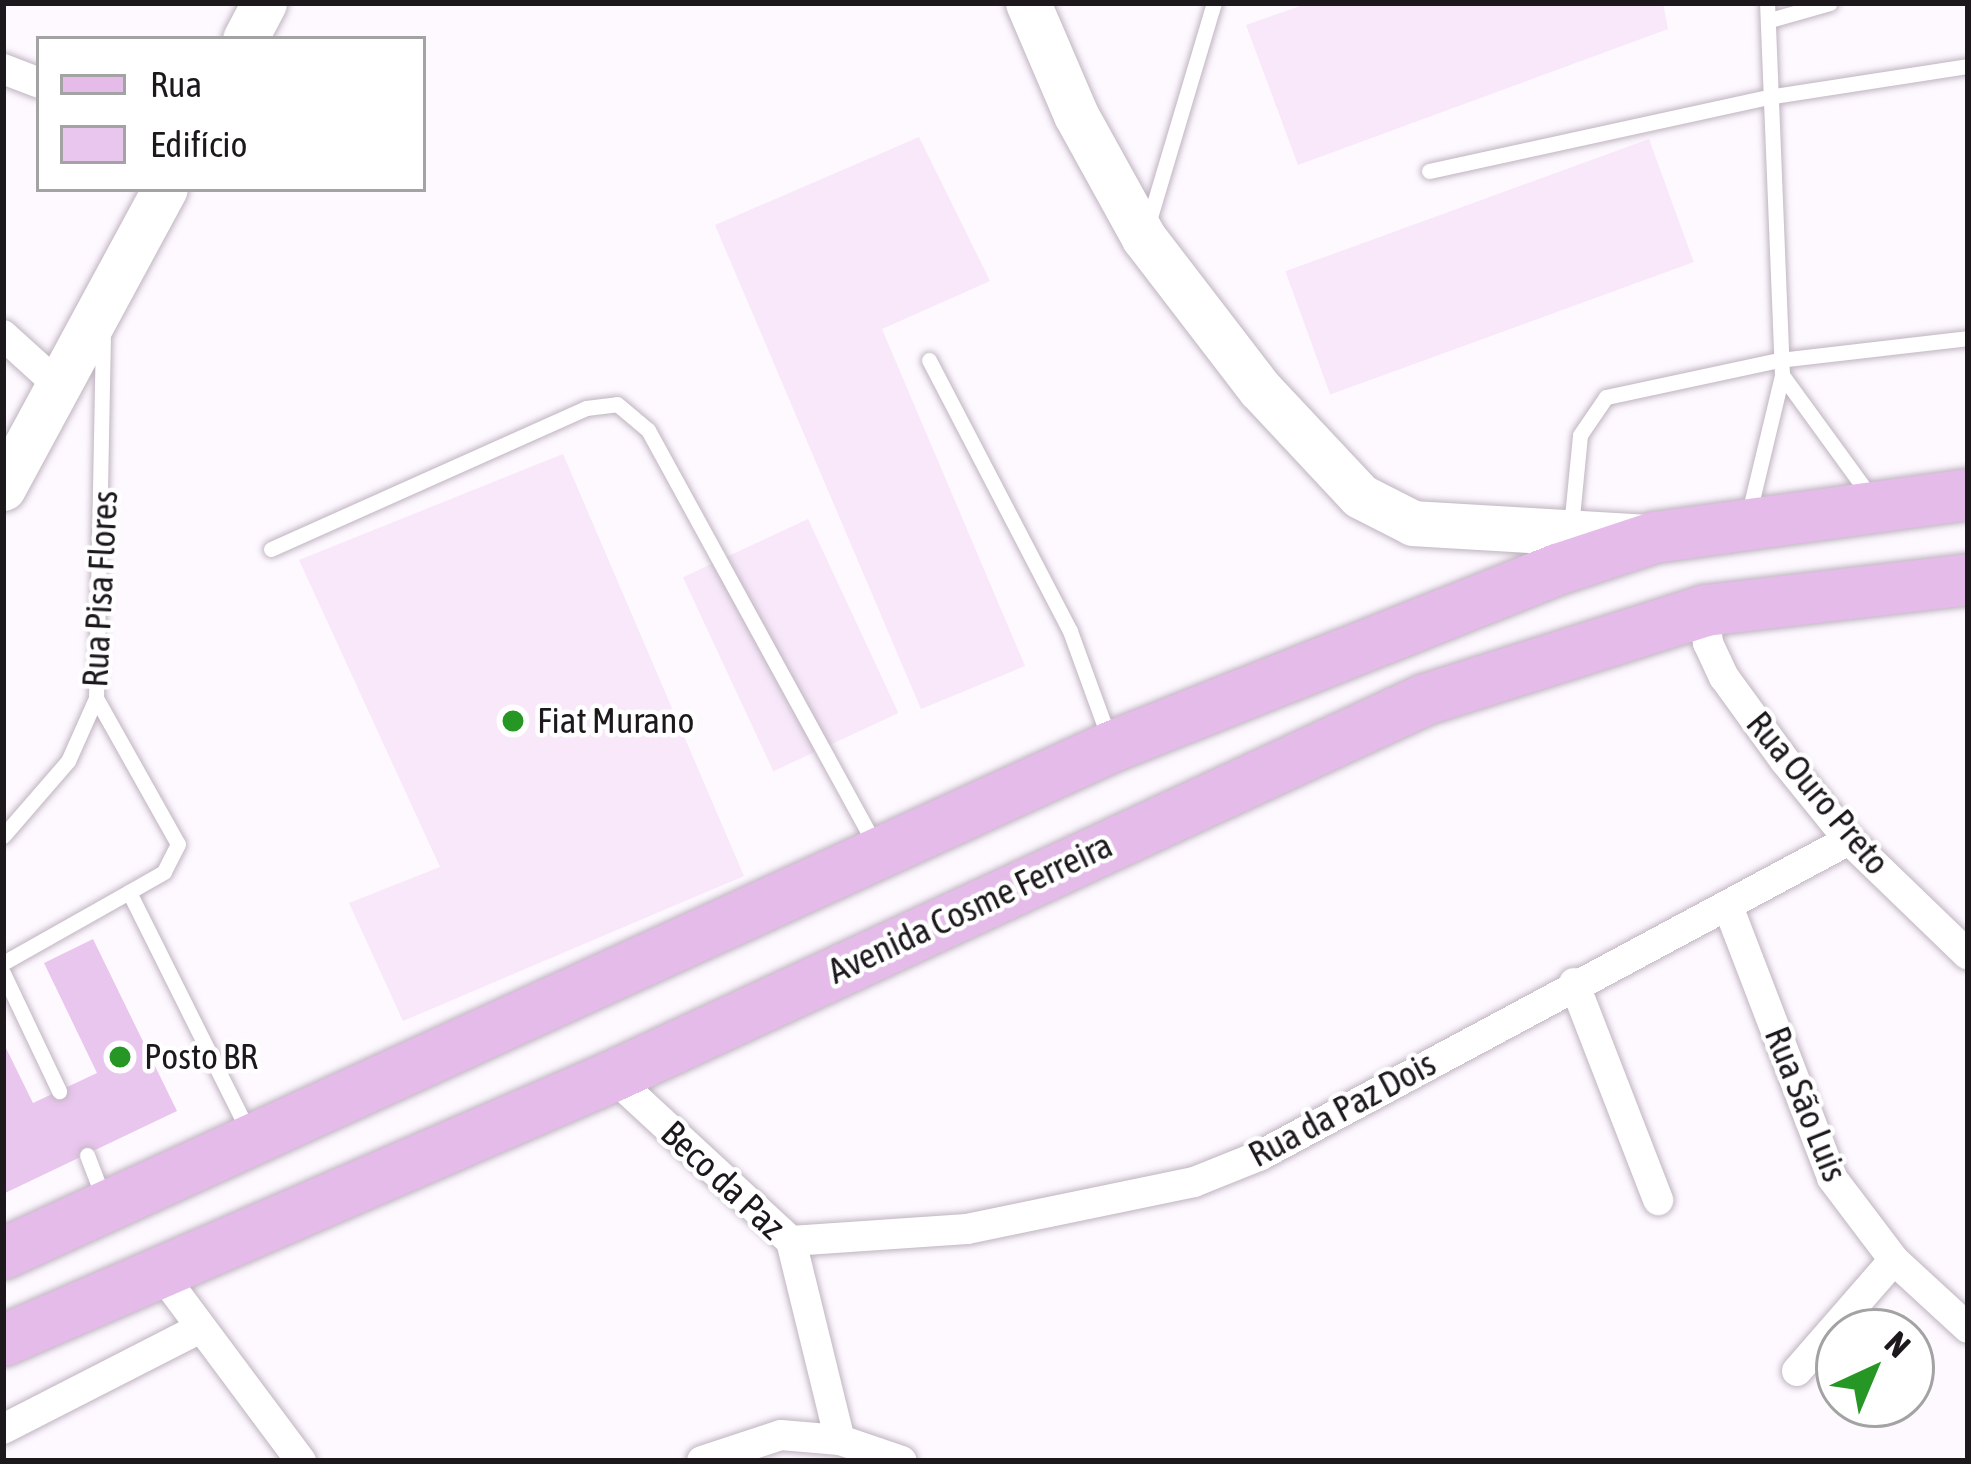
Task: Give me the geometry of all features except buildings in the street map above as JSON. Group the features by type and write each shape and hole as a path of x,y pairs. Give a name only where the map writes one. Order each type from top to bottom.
{"main road":[{"path":"247,36 264,3"},
{"path":"1028,3 1076,115 1144,238 1260,389 1360,496 1413,523 1571,528 1654,537"},
{"path":"3,488 163,192"},
{"path":"3,1253 1112,746 1654,537 1874,502 1968,494"},
{"name":"Avenida Cosme Ferreira","path":"3,1340 612,1076 1425,699 1705,610 1968,579"}],"street":[{"path":"3,69 36,82"},
{"path":"3,335 56,383"},
{"name":"Rua Ouro Preto","path":"1705,610 1708,643 1724,677 1849,840 1968,955"},
{"name":"Rua da Paz Dois","path":"791,1241 968,1229 1194,1182 1261,1155 1574,983 1729,908 1849,840"},
{"name":"Rua São Luis","path":"1729,908 1832,1178 1894,1260 1968,1328"},
{"path":"1574,983 1658,1200"},
{"name":"Beco da Paz","path":"612,1076 791,1241 840,1441"},
{"path":"1797,1371 1894,1260"},
{"path":"160,1272 301,1461"},
{"path":"3,1429 200,1328"},
{"path":"703,1461 781,1436 840,1441 902,1461"}],"lane":[{"path":"1144,238 1214,3"},
{"path":"1746,522 1780,368 1768,12 1830,3"},
{"path":"1429,171 1774,96 1968,66"},
{"name":"Rua Pisa Flores","path":"3,836 68,761 88,730 96,698 108,374 101,311"},
{"path":"1571,528 1580,435 1606,398 1968,338"},
{"path":"929,360 1070,632 1112,746"},
{"path":"1780,368 1874,502"},
{"path":"271,549 586,408 617,404 648,430 880,852"},
{"path":"3,963 164,872 178,844 96,698"},
{"path":"129,892 252,1139"},
{"path":"3,973 58,1091"},
{"path":"87,1155 106,1205"}],"shaded area":[{"path":"1309,3 1663,3 1668,29 1298,165 1246,25"},
{"path":"919,137 990,281 882,329 1025,666 921,709 715,225"},
{"path":"1649,139 1694,262 1330,394 1285,271"},
{"path":"563,454 744,876 403,1021 349,903 440,867 299,560"},
{"path":"808,519 898,713 773,771 683,577"}],"place":[{"name":"Fiat Murano","path":"513,721"},
{"name":"Posto BR","path":"120,1057"}]}
